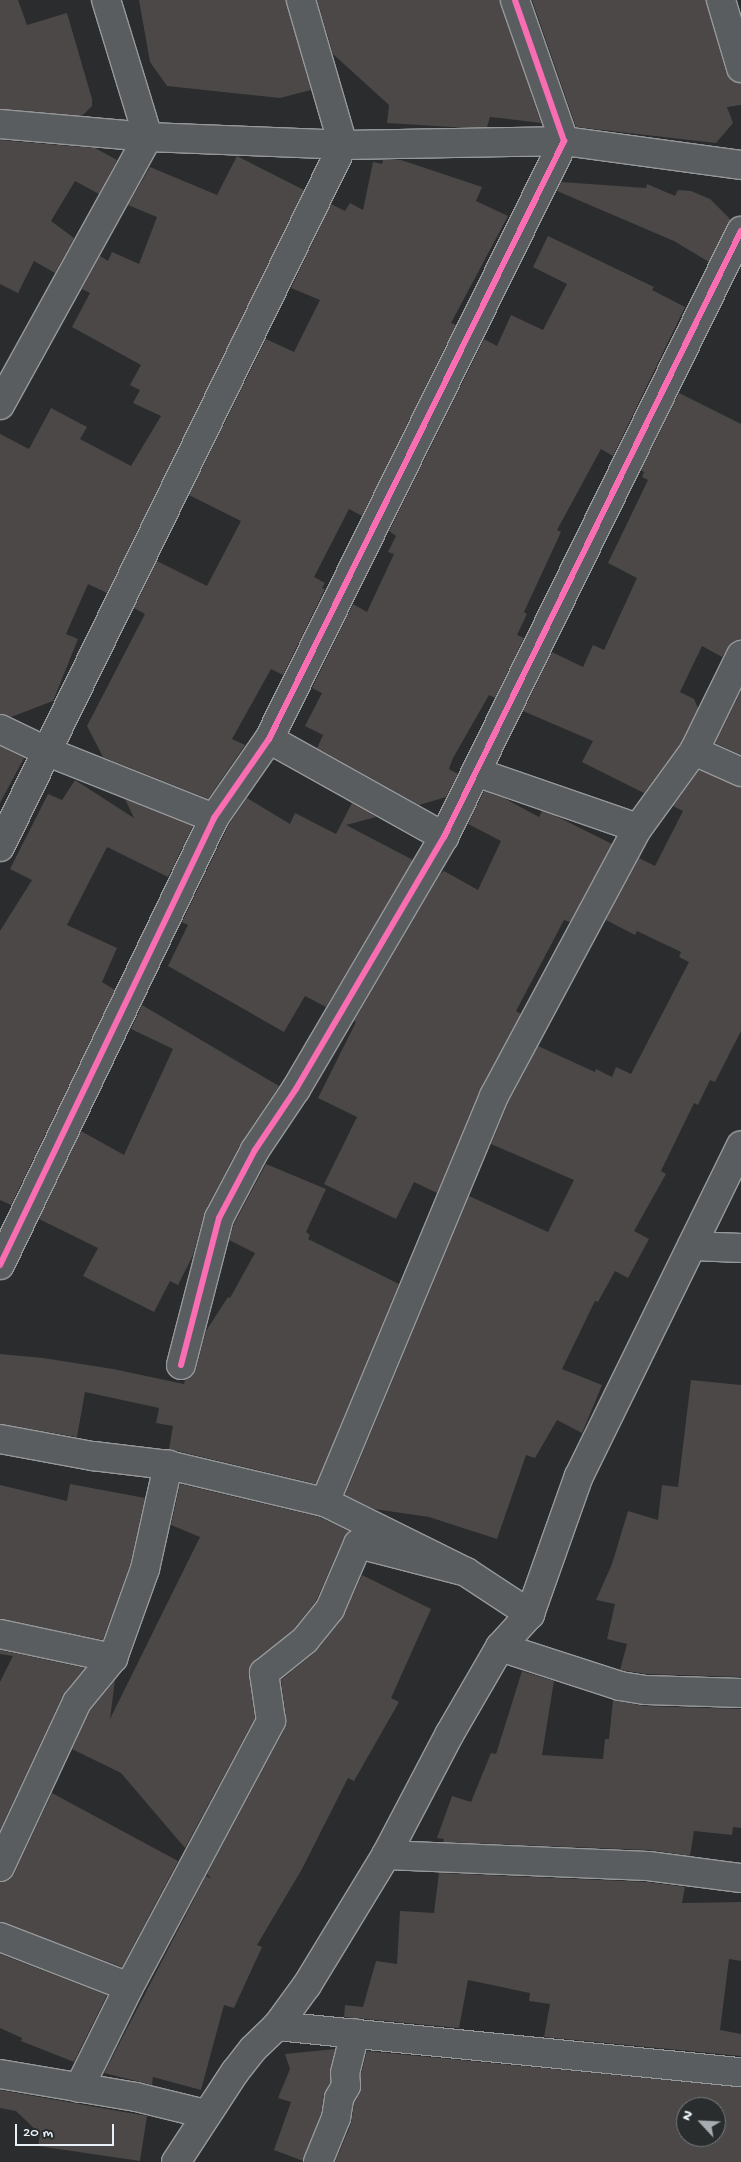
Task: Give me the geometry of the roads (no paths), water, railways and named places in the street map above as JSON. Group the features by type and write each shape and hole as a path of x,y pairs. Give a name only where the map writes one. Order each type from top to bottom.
{"street":[{"path":"0,405 148,137 106,0"},
{"path":"0,847 343,145 301,0"},
{"path":"0,1265 214,818 269,739 564,140 516,0"},
{"path":"721,0 741,68"},
{"path":"0,124 148,137 343,145 564,140 741,165"},
{"path":"181,1365 219,1218 254,1150 296,1089 444,837 741,231"},
{"path":"325,1502 494,1096 638,828 694,751 741,655"},
{"path":"0,729 48,752 214,818"},
{"path":"269,739 444,837"},
{"path":"694,751 741,772"},
{"path":"476,772 638,828"},
{"path":"176,2162 206,2114 253,2049 277,2026 307,1985 386,1855 449,1735 500,1647 530,1614 579,1476 741,1146"},
{"path":"692,1246 741,1248"},
{"path":"0,1439 93,1456 168,1465 325,1502 466,1572 530,1614"},
{"path":"0,1867 77,1702 113,1658 145,1569 168,1465"},
{"path":"79,2088 128,1987 271,1722 264,1674 305,1640 330,1609 358,1544 466,1572"},
{"path":"0,1634 113,1658"},
{"path":"500,1647 620,1686 646,1690 741,1693"},
{"path":"386,1855 648,1866 741,1878"},
{"path":"0,1937 128,1987"},
{"path":"277,2026 741,2072"},
{"path":"318,2162 336,2118 339,2098 346,2086 345,2073 355,2033"},
{"path":"0,2074 136,2097 206,2114"}]}
